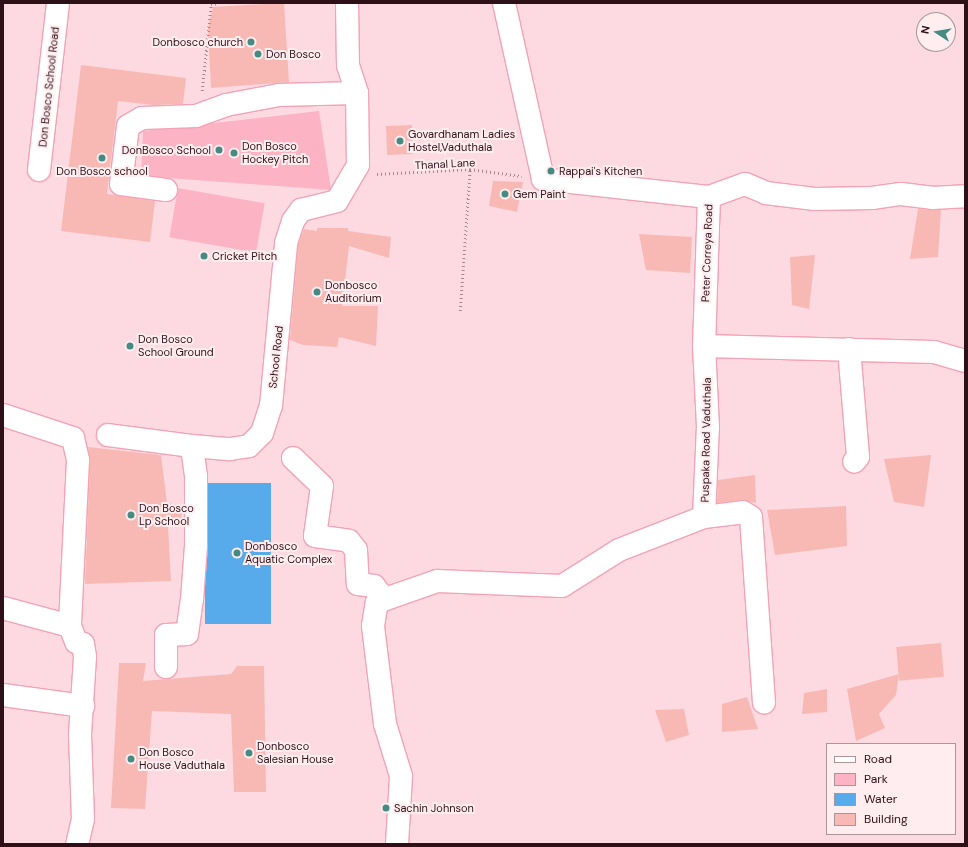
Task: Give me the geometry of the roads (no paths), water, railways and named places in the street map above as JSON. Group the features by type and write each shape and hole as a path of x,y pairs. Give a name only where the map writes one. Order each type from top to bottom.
{"street":[{"name":"Don Bosco School Road","path":"39,170 58,3"},
{"name":"School Road","path":"192,446 230,449 249,446 262,434 271,406 276,368 286,244 293,221 301,210 337,201 358,165 357,93 348,66 347,3"},
{"name":"Peter Correya Road","path":"504,3 543,179 709,197 704,346"},
{"path":"166,190 121,184 128,126 142,118 196,116 226,105 279,94 357,93"},
{"path":"709,197 745,184 766,193 815,199 872,198 901,194 932,198 965,196"},
{"path":"704,346 934,352 965,361"},
{"name":"Puspaka Road Vaduthala","path":"384,599 437,581 562,586 619,550 704,518 708,427 704,346"},
{"path":"849,349 858,457 854,462"},
{"path":"3,415 73,438 78,460 70,626 76,642 83,644 85,657 80,772 83,819 77,844"},
{"path":"108,435 192,446 196,476 196,545 192,600 187,634 166,635 166,667"},
{"path":"293,458 322,486 315,536 349,541 356,550 358,584 374,586 384,599 377,602 373,626 385,724 401,776 397,844"},
{"path":"704,518 743,512 750,517 764,703"},
{"path":"3,608 70,626"},
{"path":"3,696 83,706"}],"water":[{"name":"Donbosco Aquatic Complex","path":"205,483 271,483 271,624 205,624"}],"place":[{"name":"Donbosco church","path":"251,42"},
{"name":"Don Bosco","path":"258,54"},
{"name":"Govardhanam Ladies Hostel,Vaduthala","path":"400,141"},
{"name":"DonBosco School","path":"219,150"},
{"name":"Don Bosco Hockey Pitch","path":"234,153"},
{"name":"Don Bosco school","path":"102,158"},
{"name":"Rappai's Kitchen","path":"551,171"},
{"name":"Gem Paint","path":"505,194"},
{"name":"Cricket Pitch","path":"204,256"},
{"name":"Donbosco Auditorium","path":"317,292"},
{"name":"Don Bosco School Ground","path":"130,346"},
{"name":"Don Bosco Lp School","path":"131,515"},
{"name":"Donbosco Aquatic Complex","path":"237,553"},
{"name":"Donbosco Salesian House","path":"249,753"},
{"name":"Don Bosco House Vaduthala","path":"131,759"},
{"name":"Sachin Johnson","path":"386,808"}]}
